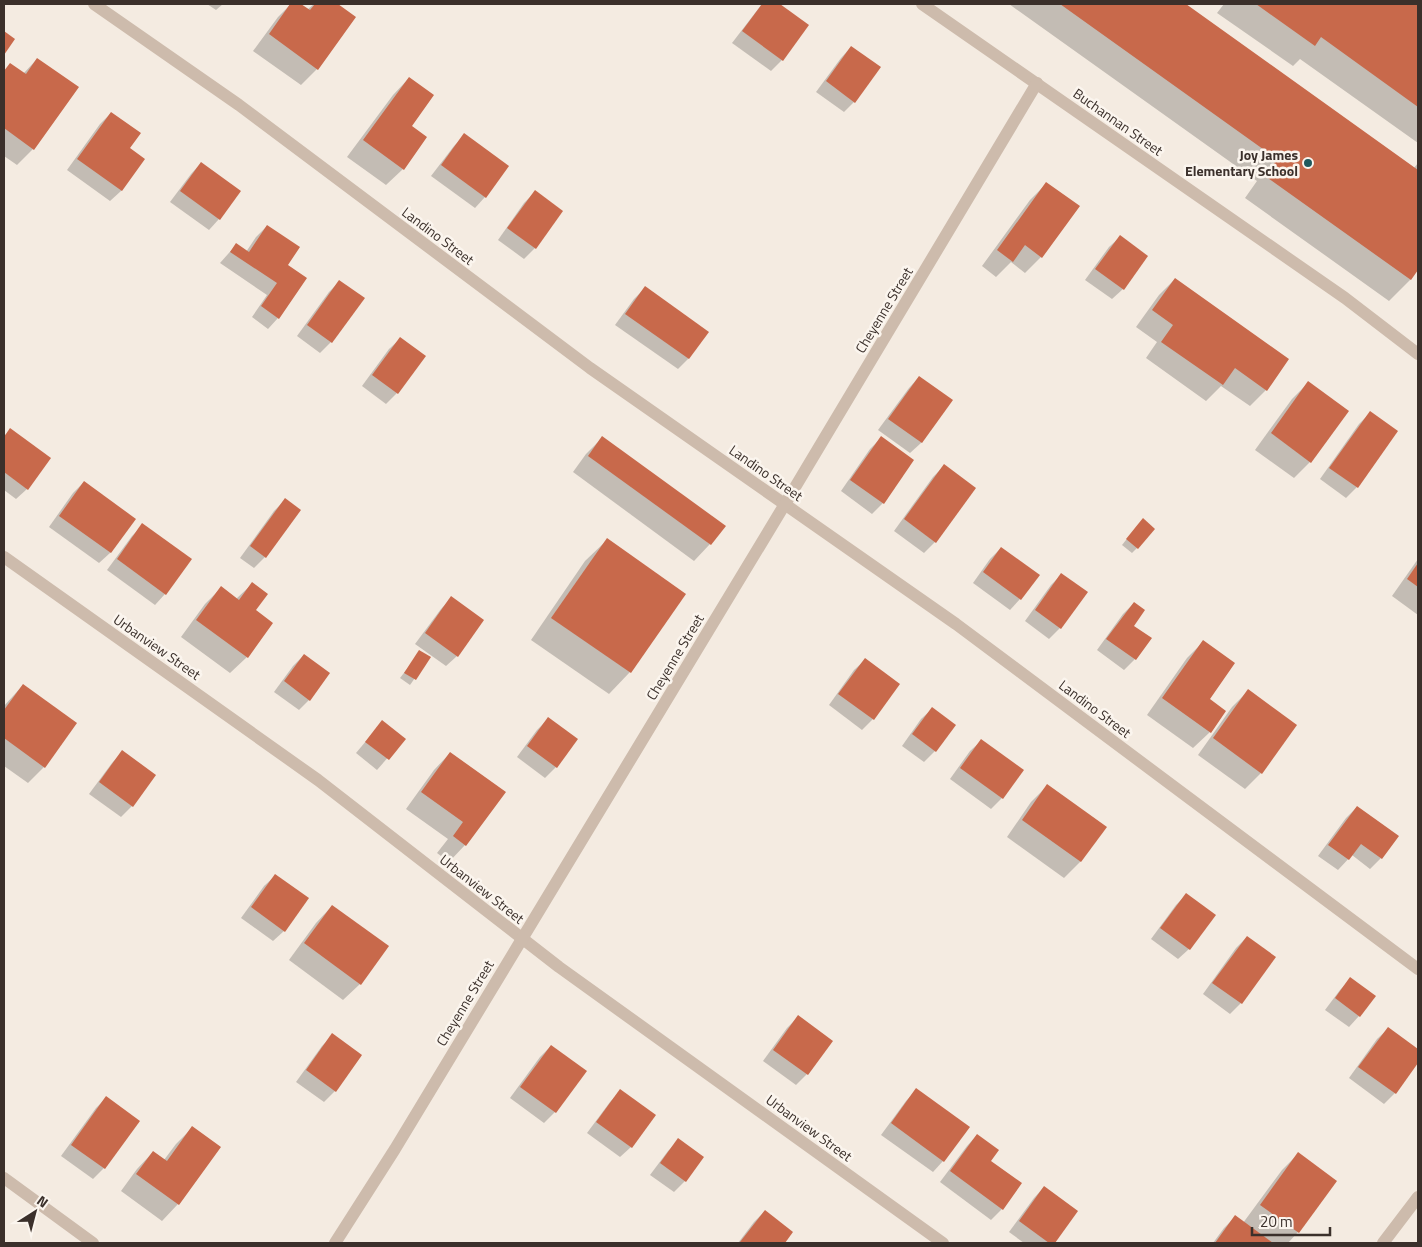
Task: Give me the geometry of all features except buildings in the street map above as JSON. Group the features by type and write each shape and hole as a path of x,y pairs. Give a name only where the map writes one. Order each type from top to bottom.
{"street":[{"name":"Landino Street","path":"94,4 239,105 590,368 956,624 1418,969"},
{"name":"Buchannan Street","path":"922,4 1345,298 1418,354"},
{"name":"Cheyenne Street","path":"335,1243 400,1140 785,504 1036,84"},
{"name":"Urbanview Street","path":"4,558 318,780 559,967 943,1243"},
{"path":"4,1178 93,1243"},
{"path":"1383,1243 1418,1197"}],"place":[{"name":"Joy James Elementary School","path":"1308,163"}]}
